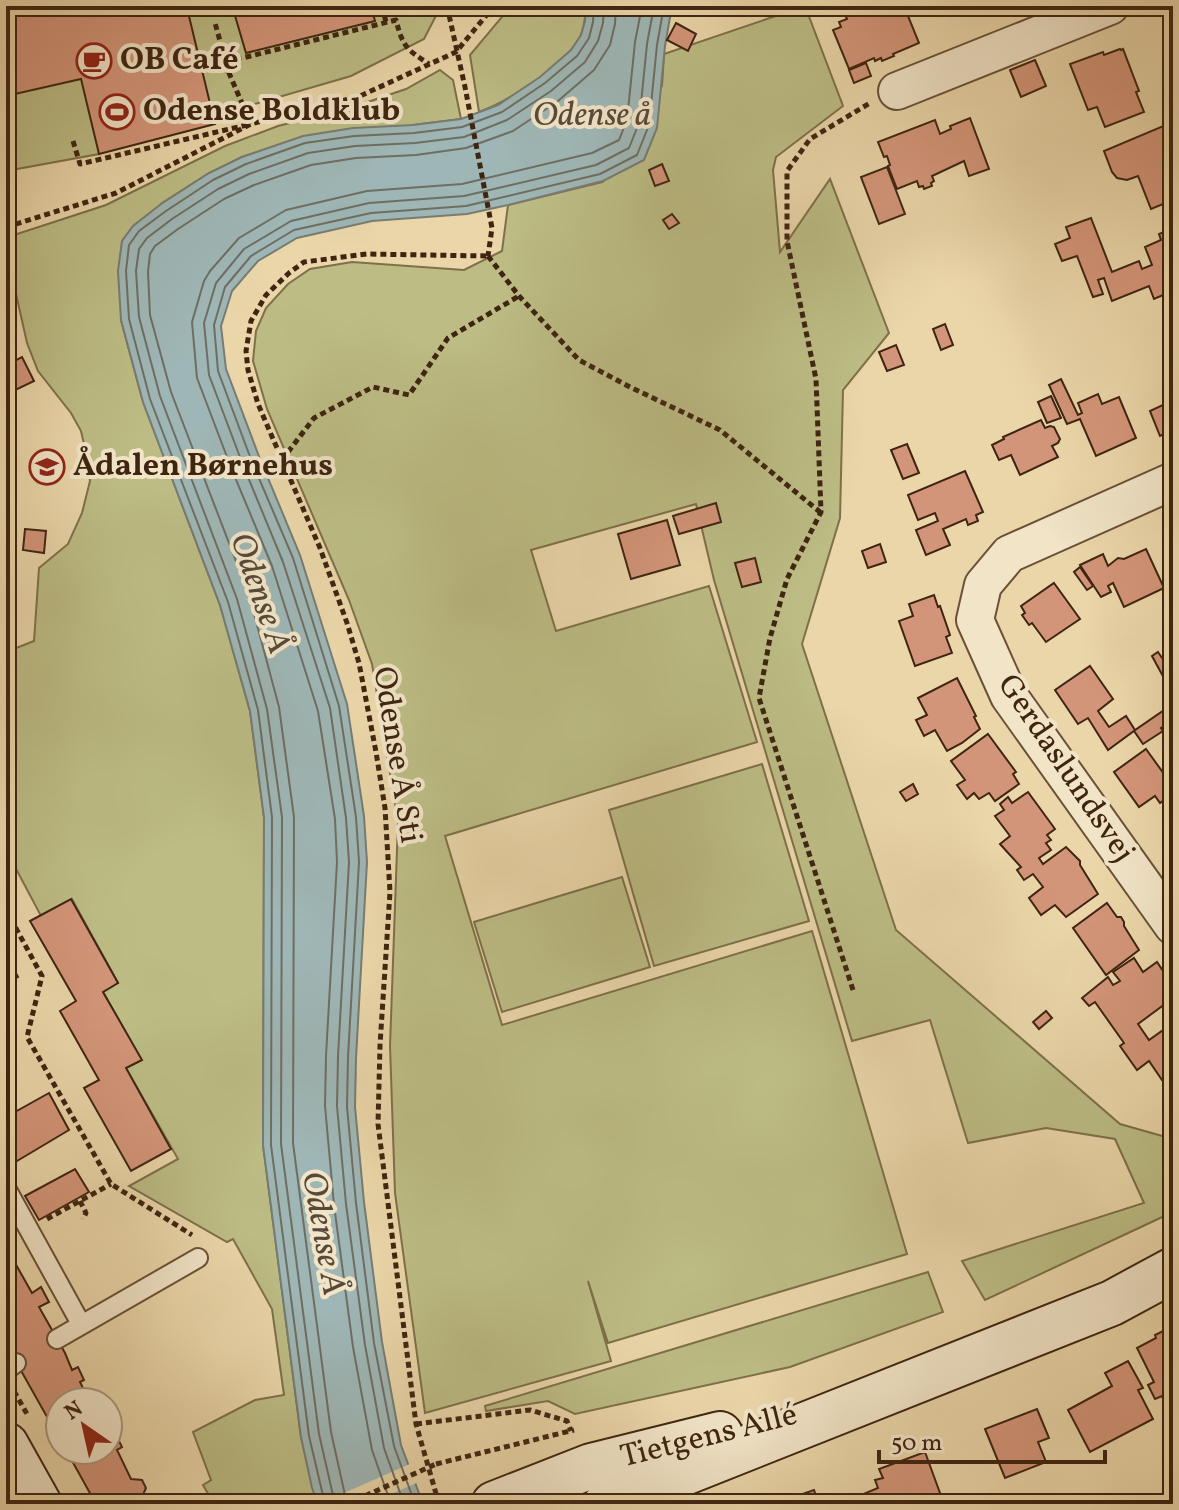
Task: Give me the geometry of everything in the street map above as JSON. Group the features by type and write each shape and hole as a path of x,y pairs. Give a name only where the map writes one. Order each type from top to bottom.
{"main road":[{"name":"Tietgens Allé","path":"606,1504 1112,1303 1173,1270"},
{"name":"Tietgens Allé","path":"494,1504 591,1466 881,1394"},
{"path":"6,1445 39,1504"}],"street":[{"path":"897,91 1110,6"},
{"name":"Gerdaslundsvej","path":"1173,481 1009,554 983,585 975,620 1009,696 1173,926"}],"lane":[{"path":"6,1188 81,1324"},
{"path":"57,1339 200,1250"}],"path":[{"path":"382,6 386,22"},
{"path":"447,6 492,228 488,256 519,296 579,360 720,430 821,512"},
{"path":"73,141 80,164 360,96 456,52 494,6"},
{"path":"226,62 396,20 402,44 429,64"},
{"path":"215,23 229,73 251,124"},
{"path":"853,990 759,698 770,638 787,579 821,512 816,379 787,241 787,171 810,139 860,108 897,91"},
{"path":"6,227 116,193 251,124"},
{"name":"Odense Å Sti","path":"439,1504 416,1424 378,1124 390,892 385,808 359,663 347,623 320,548 258,404 246,351 251,321 266,295 304,262 367,254 488,256"},
{"path":"282,461 314,418 373,387 409,395 448,338 519,296"},
{"path":"6,910 42,976 27,1037 111,1184 200,1250"},
{"path":"28,1228 111,1184"},
{"path":"80,1201 86,1213 83,1219"},
{"path":"347,1504 436,1464 571,1431 567,1421 530,1410 416,1424"}],"green space":[{"name":"Odense Boldklub","path":"6,6 441,6 424,39 351,76 104,148 99,154 6,171"},
{"path":"511,6 586,6 583,29 573,48 550,70 505,100 479,112 470,55"},
{"path":"805,6 843,106 776,157 773,170 780,252 830,179 889,333 843,390 840,518 802,644 896,930 1120,1124 1173,1139 1173,1212 985,1300 962,1261 1144,1203 1115,1139 1046,1128 968,1143 930,1020 852,1041 714,580 696,504 531,550 556,631 709,586 757,742 445,836 502,1025 812,931 907,1254 608,1343 588,1281 611,1361 425,1413 395,1193 390,1046 398,822 372,664 349,600 267,409 253,361 256,331 266,308 288,284 310,269 352,262 464,270 502,251 508,205 603,182 662,86 664,54"},
{"path":"440,70 453,80 461,119 242,157 209,173 161,204 121,320 143,402 220,605 250,711 264,817 263,1145 301,1437 316,1498 305,1504 214,1504 203,1485 211,1480 193,1432 255,1400 284,1395 272,1309 233,1239 227,1242 129,1186 178,1159 126,1068 141,1060 103,992 118,983 72,899 41,916 6,850 6,652 34,641 39,568 68,544 82,513 90,481 81,431 38,371 27,343 12,276 14,235 106,205 225,146 278,126 347,109 406,89"},
{"path":"762,764 809,921 654,966 609,810"},
{"path":"622,877 650,967 502,1012 474,922"},
{"path":"928,1272 943,1312 790,1367 575,1414 548,1401 486,1411 485,1406"}],"water":[{"name":"Odense å","path":"586,6 672,6 657,128 644,160 603,181 508,205 467,214 372,221 297,238 258,261 232,291 221,326 226,369 300,555 347,704 364,816 367,862 355,1107 364,1202 382,1342 401,1445 423,1504 318,1504 301,1437 263,1145 264,817 250,711 220,605 143,402 121,320 118,271 122,241 133,226 161,204 209,173 242,157 303,136 353,128 461,119 498,105 540,77 571,50 581,35"}],"pier":[{"path":"412,1463 419,1482 368,1504 319,1504"}],"building":[{"path":"6,6 197,6 187,8 215,124 99,154 81,79 6,96"},
{"path":"244,6 371,6 375,21 246,53 233,9"},
{"path":"904,6 919,43 882,61 881,58 875,61 874,58 849,69 833,30 841,27 839,22 847,19 842,7"},
{"path":"676,23 696,34 688,51 667,40"},
{"path":"1123,49 1139,91 1136,92 1144,112 1105,127 1097,107 1088,110 1070,64"},
{"path":"1035,60 1046,86 1021,97 1010,70"},
{"path":"866,63 871,76 854,83 849,70"},
{"path":"970,118 989,169 969,176 964,161 932,176 932,186 924,189 923,186 919,187 917,181 897,189 887,156 884,157 878,142 935,120 940,134"},
{"path":"1168,124 1173,137 1173,200 1151,209 1138,176 1127,180 1117,178 1104,151"},
{"path":"662,164 669,181 655,186 649,170"},
{"path":"887,167 905,214 879,224 861,177"},
{"path":"672,214 679,223 669,229 663,220"},
{"path":"1091,218 1112,272 1139,261 1142,269 1152,265 1145,247 1161,240 1159,234 1173,228 1173,317 1163,295 1154,299 1149,286 1112,301 1104,278 1098,280 1103,294 1093,297 1077,256 1062,261 1055,244 1070,238 1066,227"},
{"path":"945,324 953,345 941,350 933,329"},
{"path":"896,345 904,365 887,371 879,352"},
{"path":"22,357 34,381 7,394 6,365"},
{"path":"1061,379 1078,415 1082,413 1078,403 1098,394 1102,404 1119,397 1136,438 1096,456 1080,419 1067,424 1049,385"},
{"path":"1051,396 1061,418 1047,423 1038,402"},
{"path":"1169,402 1173,412 1173,430 1160,436 1150,411"},
{"path":"1041,420 1045,428 1054,427 1060,439 1052,446 1058,457 1020,475 1011,455 999,460 992,445"},
{"path":"907,444 919,473 903,479 891,450"},
{"path":"965,471 983,512 976,515 978,521 968,525 966,519 943,529 950,545 926,555 916,530 938,521 935,513 918,520 908,495"},
{"path":"716,503 721,522 679,534 673,516"},
{"path":"667,520 680,565 631,579 618,534"},
{"path":"25,529 46,531 44,553 23,550"},
{"path":"880,544 886,562 868,568 862,551"},
{"path":"1146,549 1164,588 1124,607 1113,583 1108,586 1111,592 1101,597 1080,565 1103,554 1108,566 1118,558 1124,559"},
{"path":"755,558 761,582 742,587 735,563"},
{"path":"1080,567 1093,586 1087,590 1074,572"},
{"path":"1054,583 1080,619 1046,642 1022,615 1025,613 1021,606"},
{"path":"934,595 950,635 946,637 952,653 915,666 899,621 913,616 909,604"},
{"path":"1158,652 1173,674 1165,680 1152,656"},
{"path":"1090,666 1113,699 1098,711 1109,727 1126,716 1135,730 1173,704 1173,720 1143,744 1134,731 1108,750 1088,718 1078,724 1055,690"},
{"path":"957,678 980,729 947,751 935,730 924,736 916,720 927,715 918,698"},
{"path":"988,734 1016,772 1013,774 1019,784 995,801 989,793 979,799 974,793 967,799 957,785 965,780 951,761"},
{"path":"1146,749 1172,785 1173,793 1160,803 1155,796 1139,807 1114,772"},
{"path":"913,784 918,794 906,801 900,792"},
{"path":"1028,792 1055,829 1047,835 1051,840 1046,843 1051,850 1039,858 1043,864 1066,847 1080,861 1098,894 1066,917 1055,905 1041,915 1029,898 1043,887 1033,874 1024,880 1017,870 1021,867 1000,844 1010,836 995,816 1004,810 1000,804 1008,797 1012,803"},
{"path":"71,899 118,983 103,992 142,1060 126,1068 171,1149 131,1171 84,1088 99,1080 60,1011 76,1001 30,921"},
{"path":"1107,903 1117,917 1121,917 1139,950 1106,975 1073,928"},
{"path":"6,955 18,977 6,984"},
{"path":"1134,958 1143,972 1157,962 1173,986 1173,998 1138,1024 1149,1040 1173,1023 1173,1071 1162,1080 1149,1061 1137,1070 1120,1046 1124,1043 1095,1002 1089,1006 1082,998 1108,977 1113,985 1120,981 1113,972"},
{"path":"1046,1011 1052,1018 1039,1029 1033,1022"},
{"path":"49,1093 69,1130 12,1164 6,1154 6,1117"},
{"path":"75,1169 89,1192 39,1220 25,1196"},
{"path":"6,1247 32,1293 41,1287 49,1302 39,1307 72,1370 78,1367 84,1380 80,1382 82,1386 44,1386 44,1412 6,1344"},
{"path":"1173,1326 1173,1396 1164,1401 1162,1396 1155,1399 1148,1385 1154,1382 1137,1348"},
{"path":"1128,1361 1143,1388 1138,1390 1153,1419 1090,1452 1068,1410 1112,1386 1105,1373"},
{"path":"1037,1409 1049,1438 1038,1442 1046,1462 1005,1478 985,1429"},
{"path":"925,1452 944,1504 864,1504 861,1495 878,1488 875,1480 883,1478 879,1469"},
{"path":"124,1464 131,1479 142,1480 146,1488 141,1499 144,1504 96,1504 75,1466"},
{"path":"814,1490 819,1504 774,1504"}],"place":[{"name":"OB Café","path":"94,61"},
{"name":"Odense Boldklub","path":"117,112"},
{"name":"Ådalen Børnehus","path":"47,467"}],"water label":[{"name":"Odense Å","path":"259,594"},
{"name":"Odense Å","path":"322,1234"}]}
